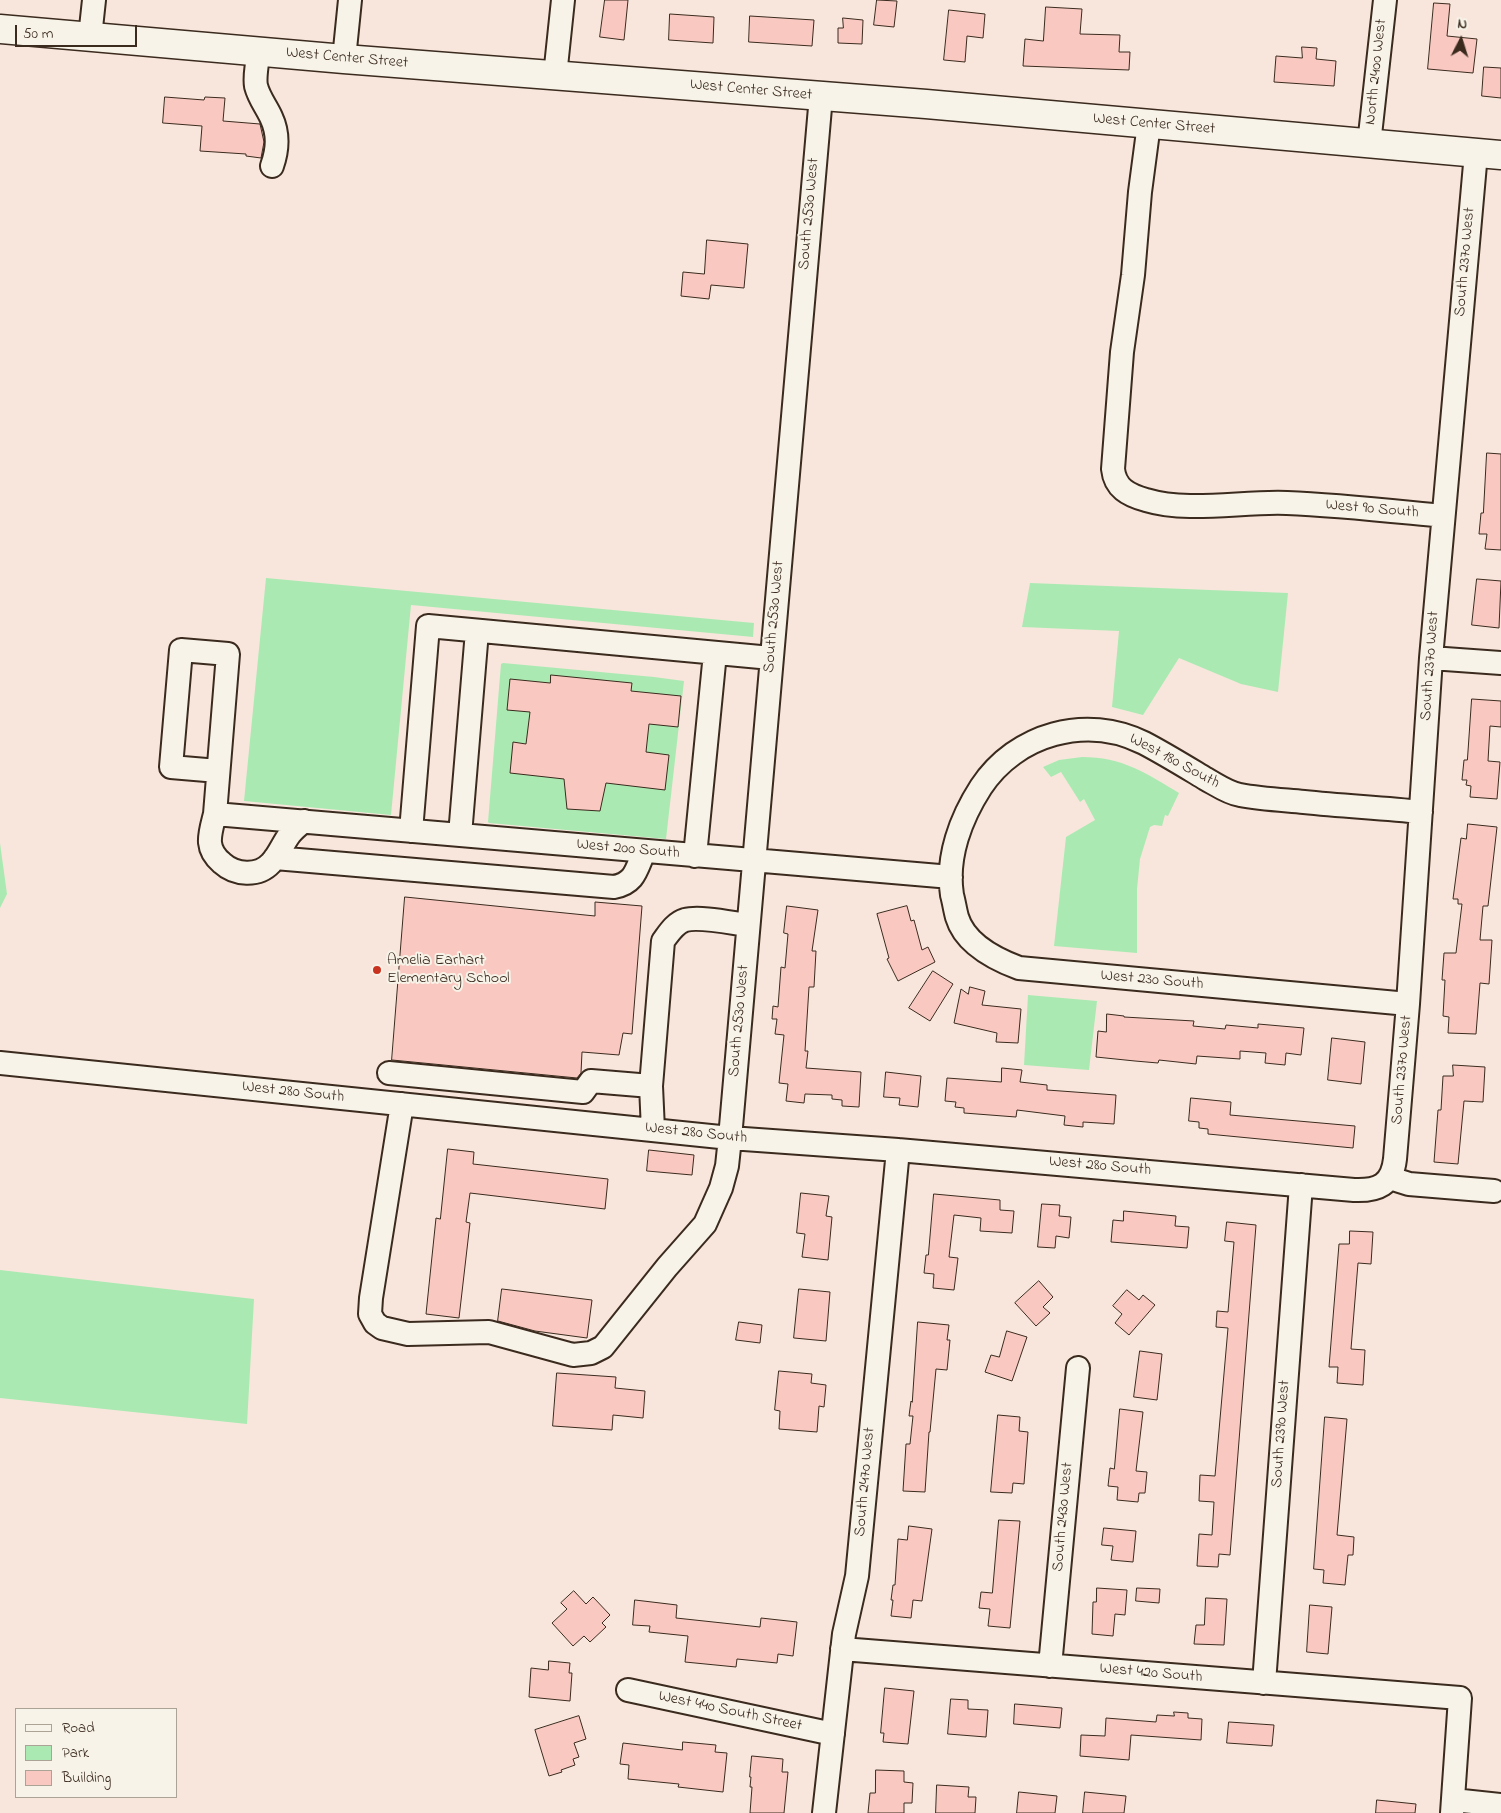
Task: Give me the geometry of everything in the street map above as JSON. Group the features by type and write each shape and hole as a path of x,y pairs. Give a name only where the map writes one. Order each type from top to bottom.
{"main road":[{"name":"West Center Street","path":"0,29 258,52 820,96 1489,154"}],"street":[{"path":"90,37 94,0"},
{"path":"344,59 350,0"},
{"path":"556,76 563,0"},
{"name":"North 2400 West","path":"1369,144 1386,0"},
{"path":"258,52 255,84 261,102 271,116 277,133 277,151 272,166"},
{"name":"South 2530 West","path":"402,1104 371,1298 370,1314 375,1323 382,1328 408,1334 489,1332 573,1355 591,1353 603,1348 667,1267 705,1224 721,1188 727,1166 730,1138 820,96"},
{"name":"West 90 South","path":"1148,124 1140,192 1134,275 1122,352 1113,469 1114,479 1128,494 1147,501 1164,503 1193,506 1286,503 1443,516"},
{"name":"South 2370 West","path":"1390,1178 1395,1159 1408,1004 1431,658 1443,516 1489,154"},
{"path":"411,831 428,626 771,658"},
{"path":"460,835 477,631"},
{"path":"218,771 171,767 182,650 228,654 218,771 214,814 209,836 210,848 215,858 236,872 248,873 260,870 270,865 291,832 304,822"},
{"path":"695,856 715,653"},
{"path":"1431,658 1501,663"},
{"name":"West 180 South","path":"951,877 953,854 958,833 964,817 984,782 1013,752 1034,740 1060,732 1086,730 1126,736 1144,743 1222,788 1239,795 1421,812"},
{"name":"West 200 South","path":"214,814 753,862 951,877"},
{"path":"275,858 614,887 625,885 632,878 644,852"},
{"name":"West 230 South","path":"951,877 957,916 966,933 987,953 1002,962 1019,968 1408,1004"},
{"path":"653,1130 651,1086 663,941 671,929 684,920 694,919 748,925"},
{"name":"West 280 South","path":"0,1063 730,1138 898,1150 1366,1190 1380,1186 1390,1178"},
{"path":"389,1074 583,1092 591,1080 651,1086"},
{"name":"South 2470 West","path":"824,1813 842,1649 857,1576 898,1150"},
{"path":"1390,1178 1409,1184 1494,1191"},
{"name":"South 2390 West","path":"1264,1683 1301,1185"},
{"name":"South 2430 West","path":"1050,1666 1078,1368"},
{"name":"West 420 South","path":"842,1649 1460,1698 1452,1807"},
{"name":"West 440 South Street","path":"628,1690 833,1734"},
{"path":"1452,1807 1501,1805"}],"green space":[{"path":"266,578 754,623 753,637 411,605 391,815 244,801"},
{"path":"1030,583 1288,593 1278,692 1241,684 1179,658 1143,715 1112,707 1119,631 1022,627"},
{"path":"501,664 684,681 666,839 488,822"},
{"path":"1082,757 1122,763 1179,793 1168,816 1165,815 1162,826 1154,825 1150,827 1140,859 1137,889 1137,953 1054,946 1066,837 1095,820 1084,799 1080,802 1061,772 1051,777 1043,767 1059,760"},
{"path":"0,843 7,894 0,908"},
{"path":"1028,995 1097,1001 1089,1070 1024,1065"},
{"path":"0,1270 254,1299 247,1424 0,1398"}],"building":[{"path":"605,0 628,0 624,40 600,37"},
{"path":"877,0 897,1 894,27 874,25"},
{"path":"1434,3 1450,4 1447,36 1477,39 1473,73 1428,69"},
{"path":"1046,7 1082,9 1080,34 1120,35 1119,52 1130,52 1129,70 1023,66 1025,39 1043,41"},
{"path":"949,10 985,14 983,38 967,36 965,62 944,60"},
{"path":"670,14 714,17 713,43 669,40"},
{"path":"750,16 814,20 812,46 749,42"},
{"path":"843,18 863,20 862,44 838,43 838,28 843,28"},
{"path":"1302,47 1317,48 1316,59 1336,61 1334,86 1274,82 1276,56 1302,58"},
{"path":"1484,67 1501,68 1501,98 1482,96"},
{"path":"165,97 204,100 205,97 225,98 223,121 260,124 264,142 261,158 246,156 246,154 200,151 202,126 163,123"},
{"path":"707,240 748,244 744,288 711,285 709,299 681,296 683,272 704,274"},
{"path":"1487,453 1501,454 1501,550 1485,549 1487,534 1479,534 1481,513 1483,513"},
{"path":"1477,579 1501,581 1499,628 1472,625"},
{"path":"551,675 632,683 631,691 681,696 678,727 649,724 646,752 669,755 665,790 606,783 600,811 567,809 564,779 510,773 513,742 526,744 530,712 507,710 510,679 550,683"},
{"path":"1472,699 1501,701 1501,727 1490,726 1488,761 1500,762 1497,799 1470,797 1471,786 1466,785 1467,780 1462,780 1464,760 1467,760"},
{"path":"1468,824 1497,827 1488,906 1483,906 1480,940 1492,940 1489,984 1480,983 1476,1034 1448,1033 1449,1017 1443,1016 1445,980 1442,980 1444,953 1456,953 1462,904 1458,904 1458,899 1453,899 1461,838 1466,839"},
{"name":"Amelia Earhart Elementary School","path":"405,897 595,916 595,902 642,906 632,1034 623,1033 619,1055 582,1052 581,1073 577,1078 392,1060"},
{"path":"787,906 818,910 812,951 816,951 814,987 809,987 805,1051 808,1051 806,1068 861,1072 859,1107 842,1106 842,1100 832,1099 832,1095 805,1094 804,1103 786,1101 788,1084 779,1083 784,1035 775,1034 777,1019 772,1019 773,1006 778,1007 781,967 785,968 788,934 784,933"},
{"path":"907,906 911,921 914,920 922,950 928,947 935,962 898,981 887,959 889,958 877,914"},
{"path":"933,971 953,984 930,1021 909,1008"},
{"path":"970,987 985,991 982,1005 1021,1009 1018,1043 996,1042 997,1033 954,1023 961,989 968,994"},
{"path":"1107,1014 1124,1017 1194,1021 1193,1026 1225,1029 1226,1025 1258,1028 1258,1024 1304,1028 1301,1055 1286,1053 1285,1065 1265,1063 1266,1053 1240,1051 1240,1059 1197,1056 1196,1064 1159,1060 1158,1063 1096,1057 1098,1031 1106,1032"},
{"path":"1332,1038 1365,1042 1361,1084 1328,1080"},
{"path":"1453,1065 1485,1067 1483,1102 1464,1101 1458,1164 1434,1162 1438,1110 1441,1110 1443,1076 1453,1076"},
{"path":"1002,1068 1022,1070 1020,1082 1047,1085 1047,1090 1116,1095 1114,1124 1083,1122 1083,1127 1064,1125 1065,1116 1017,1110 1016,1117 964,1113 964,1108 955,1107 956,1102 945,1101 947,1078 1001,1082"},
{"path":"886,1072 921,1076 918,1107 899,1105 900,1098 884,1097"},
{"path":"1191,1098 1231,1102 1230,1115 1355,1126 1353,1148 1208,1134 1208,1129 1199,1128 1199,1122 1189,1121"},
{"path":"448,1149 474,1152 473,1164 608,1179 605,1209 470,1193 466,1222 470,1223 459,1318 426,1314 436,1218 440,1219"},
{"path":"649,1150 694,1155 692,1175 647,1171"},
{"path":"801,1193 829,1196 826,1216 832,1217 828,1260 802,1257 805,1234 797,1233"},
{"path":"934,1194 1000,1200 1000,1210 1014,1211 1012,1233 980,1231 981,1218 954,1215 949,1257 958,1258 954,1290 933,1288 934,1274 924,1273 926,1255 928,1255"},
{"path":"1042,1204 1060,1205 1059,1216 1071,1217 1069,1238 1056,1236 1055,1248 1038,1247"},
{"path":"1124,1211 1176,1216 1175,1226 1189,1227 1187,1248 1111,1242 1113,1220 1123,1221"},
{"path":"1227,1222 1256,1225 1230,1555 1219,1554 1218,1567 1197,1566 1199,1534 1212,1535 1214,1502 1199,1501 1200,1475 1215,1476 1228,1328 1216,1327 1217,1311 1228,1312 1234,1242 1225,1241"},
{"path":"1350,1231 1373,1232 1371,1264 1358,1263 1351,1349 1365,1350 1363,1385 1337,1383 1338,1367 1329,1367 1339,1244 1349,1244"},
{"path":"1039,1281 1053,1297 1043,1307 1050,1313 1036,1326 1015,1303"},
{"path":"502,1289 592,1300 587,1338 535,1331 498,1321"},
{"path":"799,1289 830,1292 826,1341 794,1338"},
{"path":"1127,1290 1139,1300 1143,1295 1155,1305 1129,1335 1115,1323 1122,1314 1113,1306"},
{"path":"739,1322 762,1325 760,1343 736,1340"},
{"path":"918,1322 949,1325 947,1340 950,1340 947,1370 936,1369 925,1492 903,1491 906,1444 910,1444 913,1416 909,1416 912,1402"},
{"path":"1007,1331 1027,1337 1012,1381 985,1372 991,1355 999,1357"},
{"path":"1140,1351 1162,1354 1157,1400 1134,1397"},
{"path":"779,1371 812,1374 811,1383 826,1385 824,1407 819,1406 817,1432 779,1429 780,1411 775,1410"},
{"path":"557,1373 616,1377 615,1388 645,1391 643,1418 613,1415 612,1430 553,1426"},
{"path":"1120,1409 1143,1412 1136,1471 1147,1472 1145,1493 1139,1493 1138,1502 1117,1500 1118,1487 1108,1486 1110,1468 1114,1469"},
{"path":"998,1415 1020,1417 1019,1431 1028,1432 1024,1484 1013,1483 1012,1493 991,1492"},
{"path":"1325,1417 1347,1419 1337,1535 1354,1537 1353,1555 1348,1555 1345,1585 1323,1583 1324,1570 1314,1569"},
{"path":"999,1520 1020,1521 1010,1628 988,1626 990,1609 979,1608 981,1592 992,1593"},
{"path":"909,1526 932,1529 922,1601 913,1600 911,1618 891,1616 898,1539 907,1540"},
{"path":"1104,1528 1136,1531 1133,1562 1111,1560 1113,1546 1102,1545"},
{"path":"1097,1588 1127,1590 1125,1615 1115,1614 1113,1636 1092,1634 1093,1602 1096,1602"},
{"path":"1137,1588 1160,1589 1159,1603 1136,1601"},
{"path":"574,1591 586,1604 593,1597 610,1615 602,1623 606,1627 590,1642 584,1636 573,1646 552,1623 567,1609 561,1603"},
{"path":"1206,1598 1227,1599 1224,1645 1194,1644 1196,1625 1204,1625"},
{"path":"635,1600 677,1605 676,1618 760,1627 761,1618 797,1622 793,1656 778,1654 777,1663 737,1659 736,1667 685,1662 688,1636 649,1632 650,1626 633,1625"},
{"path":"1310,1605 1332,1607 1328,1654 1307,1652"},
{"path":"549,1661 570,1663 569,1673 572,1673 570,1701 529,1697 531,1668 548,1670"},
{"path":"885,1688 914,1691 908,1744 883,1742 884,1733 881,1733"},
{"path":"951,1699 968,1700 968,1709 988,1710 986,1737 948,1734"},
{"path":"1015,1704 1062,1708 1060,1728 1014,1724"},
{"path":"1174,1712 1188,1713 1188,1718 1202,1719 1201,1740 1131,1735 1129,1760 1080,1756 1081,1735 1105,1736 1106,1718 1156,1722 1157,1715 1174,1716"},
{"path":"579,1716 586,1739 574,1743 579,1757 573,1759 575,1765 549,1776 535,1730"},
{"path":"1229,1722 1274,1725 1272,1746 1227,1743"},
{"path":"683,1742 716,1745 715,1752 727,1753 723,1792 678,1787 679,1784 628,1779 629,1765 620,1764 623,1743 682,1750"},
{"path":"752,1756 783,1759 782,1772 788,1772 784,1813 750,1813"},
{"path":"876,1770 904,1771 904,1782 913,1783 912,1803 904,1803 904,1813 868,1813 870,1793 875,1793"},
{"path":"937,1785 969,1787 968,1797 976,1797 975,1813 936,1813"},
{"path":"1019,1792 1057,1796 1055,1813 1017,1813"},
{"path":"1085,1792 1126,1796 1124,1813 1083,1813"},
{"path":"1377,1800 1416,1804 1415,1813 1376,1813"}],"place":[{"name":"Amelia Earhart Elementary School","path":"377,970"}]}
